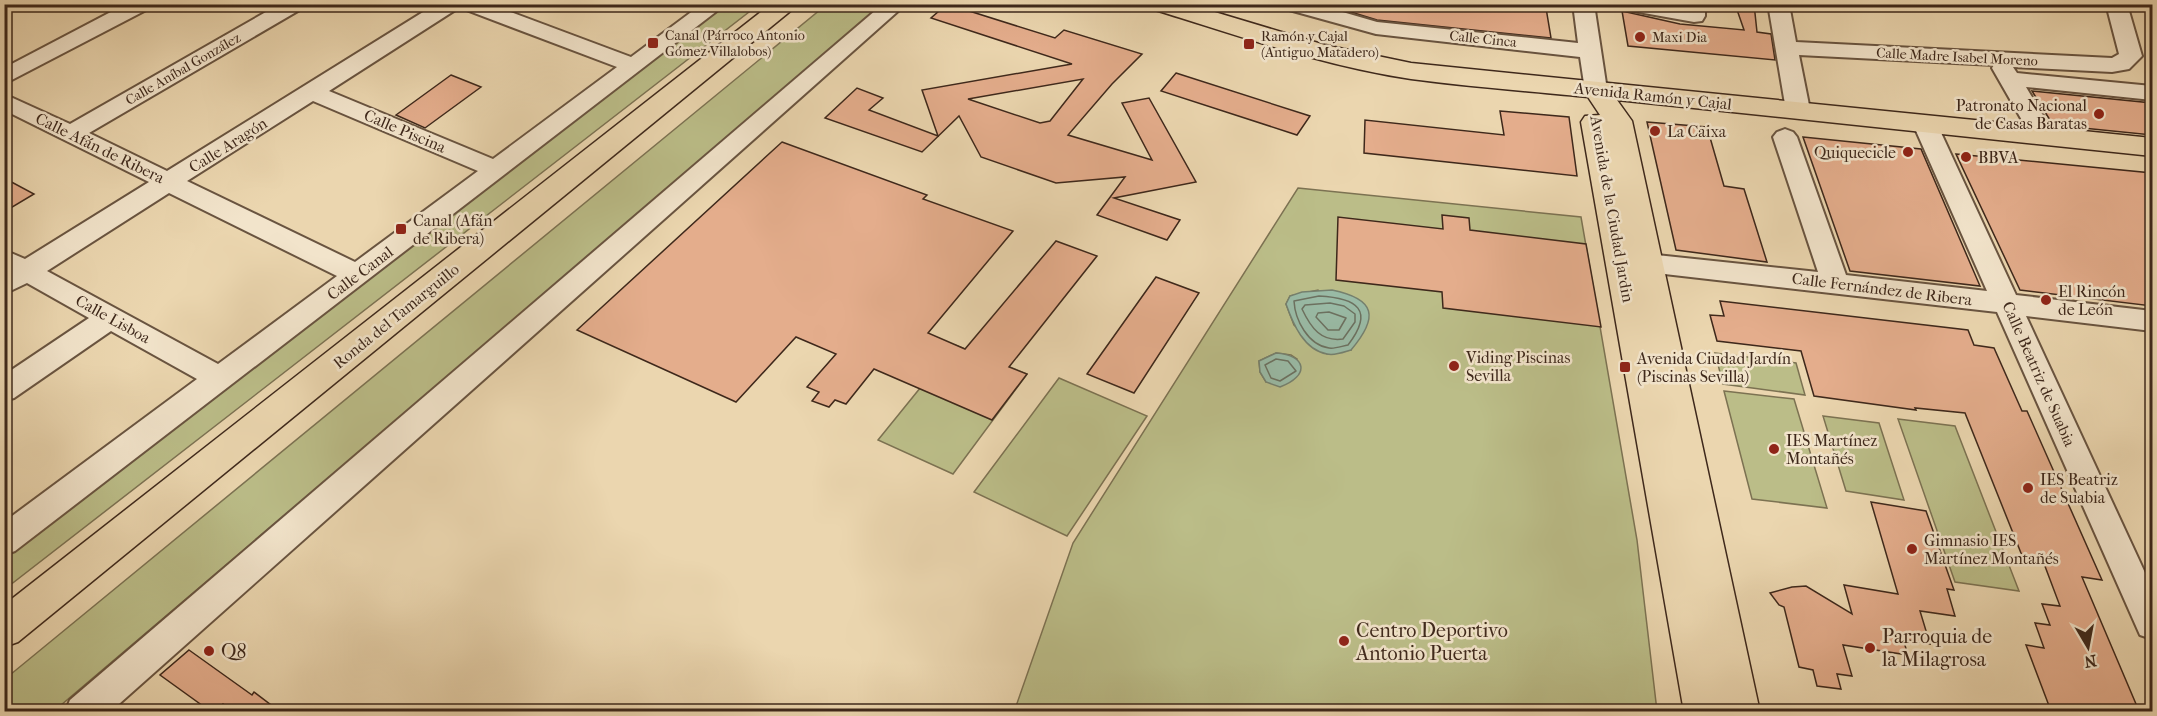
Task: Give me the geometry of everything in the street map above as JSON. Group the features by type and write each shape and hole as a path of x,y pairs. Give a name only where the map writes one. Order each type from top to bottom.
{"main road":[{"name":"Ronda del Tamarguillo","path":"4,629 787,4"},
{"name":"Avenida Ramón y Cajal","path":"1161,4 1372,65 1411,71 2152,147"},
{"name":"Avenida de la Ciudad Jardin","path":"1596,90 1617,117 1739,711"},
{"name":"Avenida de la Ciudad Jardin","path":"1596,90 1595,118 1705,711"}],"street":[{"path":"4,77 143,4"},
{"name":"Calle Aníbal González","path":"71,134 296,4"},
{"name":"Calle Aragón","path":"12,272 169,182 451,4"},
{"path":"468,4 634,66"},
{"name":"Calle Canal","path":"4,541 716,4"},
{"path":"83,711 896,4"},
{"name":"Calle Cinca","path":"1289,4 1376,28 1589,51"},
{"path":"1627,4 1694,10"},
{"path":"1778,4 1798,110"},
{"name":"Calle Madre Isabel Moreno","path":"2003,69 2112,65 2127,61 2131,56 2130,48 2116,4"},
{"path":"1579,5 1596,90"},
{"name":"Calle Madre Isabel Moreno","path":"1787,48 2003,69 2152,93"},
{"path":"2003,69 2043,136"},
{"name":"Calle Piscina","path":"312,92 497,170"},
{"name":"Calle Afán de Ribera","path":"4,101 358,275"},
{"name":"Calle Beatriz de Suabia","path":"1925,124 2152,624"},
{"path":"1785,137 1835,283"},
{"name":"Calle Fernández de Ribera","path":"1647,263 2152,321"},
{"name":"Calle Lisboa","path":"12,272 110,318 221,379"},
{"path":"4,390 110,318"}],"green space":[{"path":"726,5 758,5 5,589 5,551"},
{"path":"826,5 886,5 54,711 5,712 5,679"},
{"path":"1298,188 1581,217 1637,540 1657,711 1014,712 1073,543","holes":["1318,290 1351,350 1327,354 1294,325 1286,304 1290,296","1276,353 1291,355 1297,359 1266,382 1260,372 1259,361"]},
{"path":"955,345 1027,374 953,474 878,440"},
{"path":"1715,353 1796,363 1805,395 1723,384"},
{"path":"1059,378 1147,416 1067,536 974,492"},
{"name":"IES Martínez Montañés","path":"1724,391 1794,399 1827,508 1752,499"},
{"path":"1823,416 1879,423 1904,500 1846,491"},
{"path":"1898,419 1955,426 2019,591 1955,582"}],"water":[{"path":"1332,290 1347,294 1365,304 1369,319 1366,328 1351,350 1339,354 1319,352 1306,342 1296,328 1286,304 1290,296 1302,292"},
{"path":"1276,353 1294,358 1301,367 1296,377 1280,387 1266,382 1260,372 1259,361"}],"building":[{"path":"947,4 1055,38 1064,30 1142,54 1112,84 1068,135 1152,160 1122,103 1149,98 1196,182 1114,198 1180,220 1167,240 1097,215 1125,177 1056,183 981,157 959,116 922,152 825,118 857,88 883,98 869,110 938,136 922,90 1072,64 931,18","holes":["1083,79 1050,121 1040,123 968,99"]},
{"path":"1341,4 1505,4 1546,8 1551,38 1377,20 1341,9"},
{"path":"1735,4 1754,4 1757,32 1771,34 1775,60 1628,46 1622,11 1680,24 1744,30"},
{"path":"1176,73 1310,116 1297,135 1161,91"},
{"path":"451,75 481,87 425,128 396,115"},
{"name":"Patronato Nacional de Casas Baratas","path":"2032,91 2152,103 2152,135 2053,125"},
{"path":"1500,111 1569,117 1577,176 1364,153 1365,120 1504,135"},
{"path":"1647,122 1707,127 1724,186 1744,189 1767,262 1676,250"},
{"path":"1803,137 1921,149 1980,286 1850,271"},
{"path":"782,142 927,195 923,199 1013,231 928,333 965,349 1056,241 1097,256 1009,367 1027,374 992,420 874,369 846,404 835,400 829,407 812,401 819,392 807,387 836,354 796,337 736,402 577,330"},
{"path":"1956,154 2152,173 2152,306 2020,290"},
{"path":"4,178 34,194 4,212"},
{"path":"1442,215 1469,218 1470,230 1586,244 1601,327 1443,308 1442,292 1336,280 1338,217 1443,229"},
{"path":"1156,277 1199,293 1134,393 1087,374"},
{"path":"1720,301 1968,330 1974,345 1994,348 2022,411 2027,411 2102,580 2082,577 2139,711 2051,711 2026,645 2044,648 2035,623 2050,625 2042,604 2060,606 2043,561 2023,558 1965,413 1915,408 1916,410 1814,396 1801,351 1717,341 1710,315 1724,316"},
{"path":"1871,502 1926,511 1954,590 1947,589 1955,616 1920,611 1930,644 1903,639 1908,655 1843,645 1852,676 1837,674 1841,689 1817,686 1813,670 1799,667 1784,607 1779,605 1770,593 1806,586 1852,614 1844,585 1898,594"},
{"path":"189,650 252,695 254,692 279,711 233,711 223,704 215,711 210,711 160,675"}],"place":[{"name":"Maxi Dia","path":"1640,37"},
{"name":"Canal (Párroco Antonio Gómez Villalobos)","path":"653,43"},
{"name":"Ramón y Cajal (Antiguo Matadero)","path":"1249,44"},
{"name":"Patronato Nacional de Casas Baratas","path":"2099,114"},
{"name":"La Caixa","path":"1655,131"},
{"name":"Quiquecicle","path":"1908,152"},
{"name":"BBVA","path":"1966,157"},
{"name":"Canal (Afán de Ribera)","path":"401,229"},
{"name":"El Rincón de León","path":"2046,300"},
{"name":"Viding Piscinas Sevilla","path":"1454,366"},
{"name":"Avenida Ciudad Jardín (Piscinas Sevilla)","path":"1625,367"},
{"name":"IES Martínez Montañés","path":"1774,449"},
{"name":"IES Beatriz de Suabia","path":"2028,488"},
{"name":"Gimnasio IES Martínez Montañés","path":"1912,549"},
{"name":"Centro Deportivo Antonio Puerta","path":"1344,641"},
{"name":"Parroquia de la Milagrosa","path":"1870,648"},
{"name":"Q8","path":"209,651"}]}
